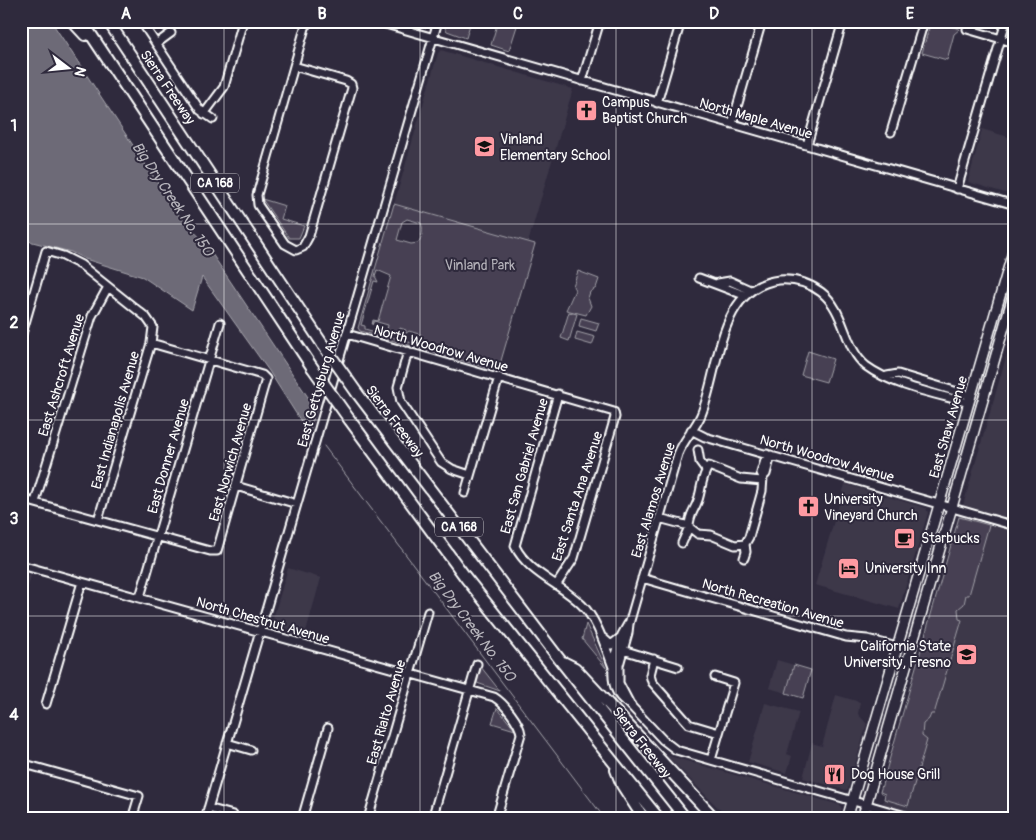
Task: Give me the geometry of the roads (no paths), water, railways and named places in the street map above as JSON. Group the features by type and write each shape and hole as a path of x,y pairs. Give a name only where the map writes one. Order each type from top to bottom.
{"highway":[{"path":"72,21 99,50"},
{"name":"CA 168","path":"82,21 99,50 349,419 466,578 659,819"},
{"name":"Sierra Freeway","path":"108,21 322,345 560,660 686,819"},
{"path":"560,660 575,668 714,819"},
{"path":"614,762 622,784 644,819"}],"main road":[{"name":"East Shaw Avenue","path":"847,819 1015,245"},
{"name":"East Shaw Avenue","path":"862,819 1015,289"}],"street":[{"path":"141,21 204,114 213,119"},
{"path":"204,114 224,87 244,21"},
{"path":"294,66 351,84 352,88 309,236 306,244 298,250 290,249 285,244 256,201 294,66 307,21"},
{"name":"North Maple Avenue","path":"375,21 1015,205"},
{"name":"East Gettysburg Avenue","path":"205,819 438,21"},
{"path":"582,81 600,21"},
{"path":"657,103 681,21"},
{"path":"732,124 762,21"},
{"path":"807,146 843,21"},
{"path":"891,132 924,21"},
{"path":"957,189 1006,21"},
{"path":"967,29 1015,43"},
{"path":"156,44 171,33"},
{"path":"21,338 46,251 72,259 108,287"},
{"path":"699,278 747,293 763,284 784,280 800,281 814,288 829,300 836,310 857,356 871,369 887,376 898,374 970,400"},
{"name":"East Indianapolis Avenue","path":"98,520 151,343 153,327 146,317 108,287"},
{"name":"East Ashcroft Avenue","path":"35,502 92,316 108,287"},
{"name":"East Alamos Avenue","path":"631,706 618,679 629,624 678,454 702,413 728,322 738,302 747,293"},
{"name":"East Donner Avenue","path":"140,597 220,323"},
{"name":"North Woodrow Avenue","path":"347,334 558,394 614,412"},
{"path":"151,343 208,360"},
{"path":"408,351 398,387 401,402 441,462 452,469 470,475"},
{"name":"East Norwich Avenue","path":"157,536 215,552 218,548 236,486 266,378 262,375 208,360"},
{"path":"465,493 499,377"},
{"name":"East San Gabriel Avenue","path":"557,584 533,568 515,545 558,394"},
{"name":"East Santa Ana Avenue","path":"557,584 575,555 615,417 614,412"},
{"name":"North Woodrow Avenue","path":"691,430 705,437 1015,526"},
{"path":"698,450 700,462 706,470"},
{"path":"744,558 746,552 745,544 749,537 762,491 762,479 766,474 769,455"},
{"path":"682,543 698,501 703,475 709,466 732,476 762,479"},
{"path":"236,486 298,504"},
{"path":"21,499 157,536"},
{"path":"660,515 689,524 698,534 711,535 735,545 745,544"},
{"name":"North Chestnut Avenue","path":"21,565 140,597 498,700 520,728 521,734 496,819"},
{"name":"North Recreation Avenue","path":"642,578 846,637 867,639 897,647"},
{"path":"46,704 82,582"},
{"path":"557,584 583,606 599,634 613,667 616,691 623,702 631,706 671,747 916,819"},
{"name":"East Rialto Avenue","path":"368,819 428,612"},
{"path":"599,634 611,645 618,641 629,624"},
{"path":"613,667 623,632"},
{"path":"623,650 678,666"},
{"path":"654,659 650,675 652,682 689,724 719,732"},
{"path":"432,819 477,664"},
{"path":"712,760 734,683 715,677"},
{"path":"304,818 328,728"},
{"path":"228,743 252,750"},
{"path":"21,763 139,796 132,819"},
{"path":"208,808 233,815"}],"waterway":[{"name":"Big Dry Creek No. 150","path":"324,446 605,819"}],"place":[{"name":"Campus Baptist Church","path":"586,110"},
{"name":"Vinland Elementary School","path":"484,147"},
{"name":"University Vineyard Church","path":"808,507"},
{"name":"Starbucks","path":"905,538"},
{"name":"University Inn","path":"849,568"},
{"name":"California State University, Fresno","path":"967,654"},
{"name":"Dog House Grill","path":"835,774"}],"park label":[{"name":"Vinland Park","path":"480,265"}]}
